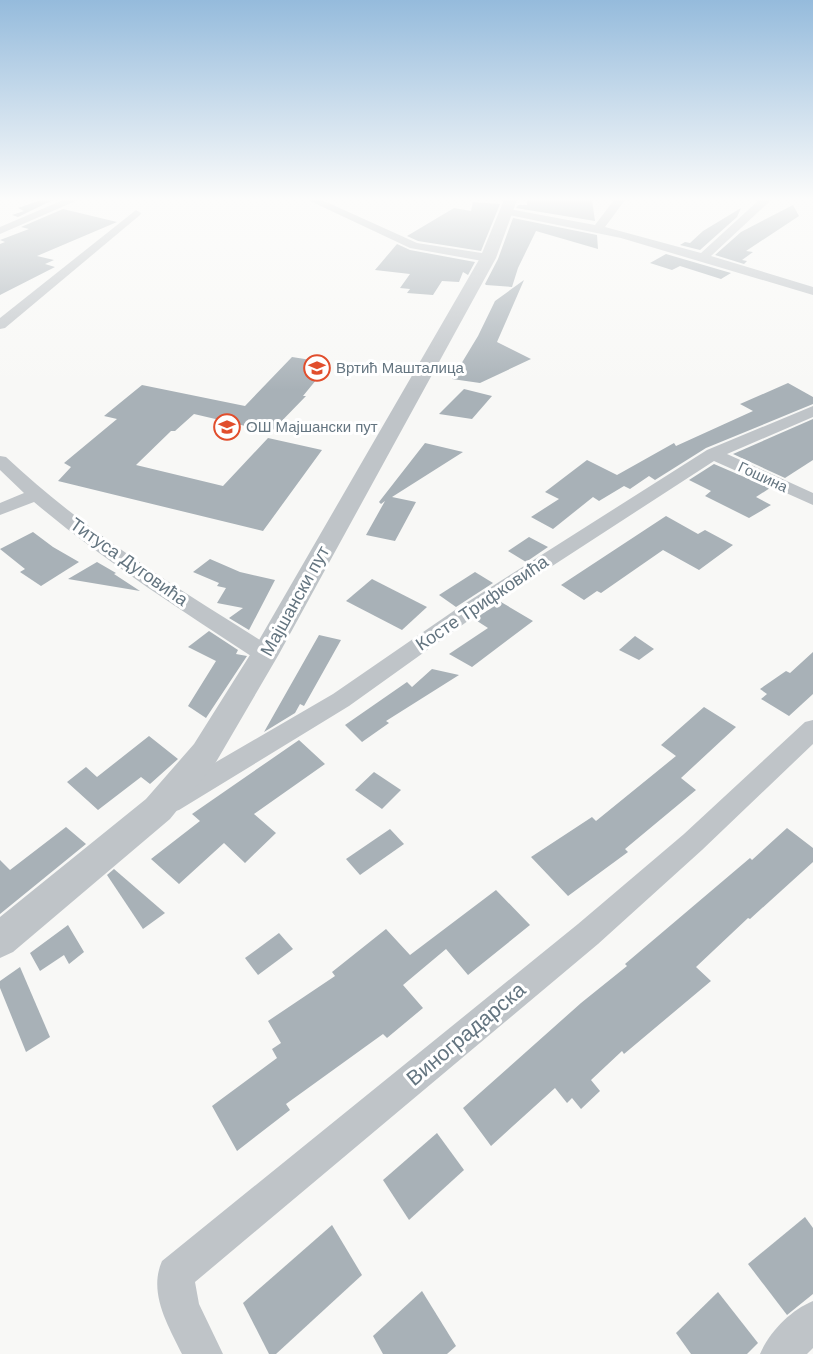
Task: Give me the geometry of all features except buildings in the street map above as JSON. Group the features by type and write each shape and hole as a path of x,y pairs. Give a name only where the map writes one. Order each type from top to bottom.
{"street":[{"path":"0,325 75,263"},
{"name":"Мајшански пут","path":"0,940 158,808 205,753 265,654 485,263"},
{"path":"719,263 813,291"},
{"name":"Косте Трифковића","path":"158,808 340,700 465,613 713,454 813,411"},
{"name":"Гошина","path":"713,454 813,500"},
{"name":"Титуса Дуговића","path":"0,461 34,495 104,547 265,654"},
{"path":"0,510 34,495"},
{"name":"Виноградарска","path":"203,1354 180,1308 175,1274 588,934 693,842 813,729"},
{"path":"780,1354 813,1320"}],"place":[{"name":"Вртић Машталица","path":"317,368"},
{"name":"ОШ Мајшански пут","path":"227,427"}]}
